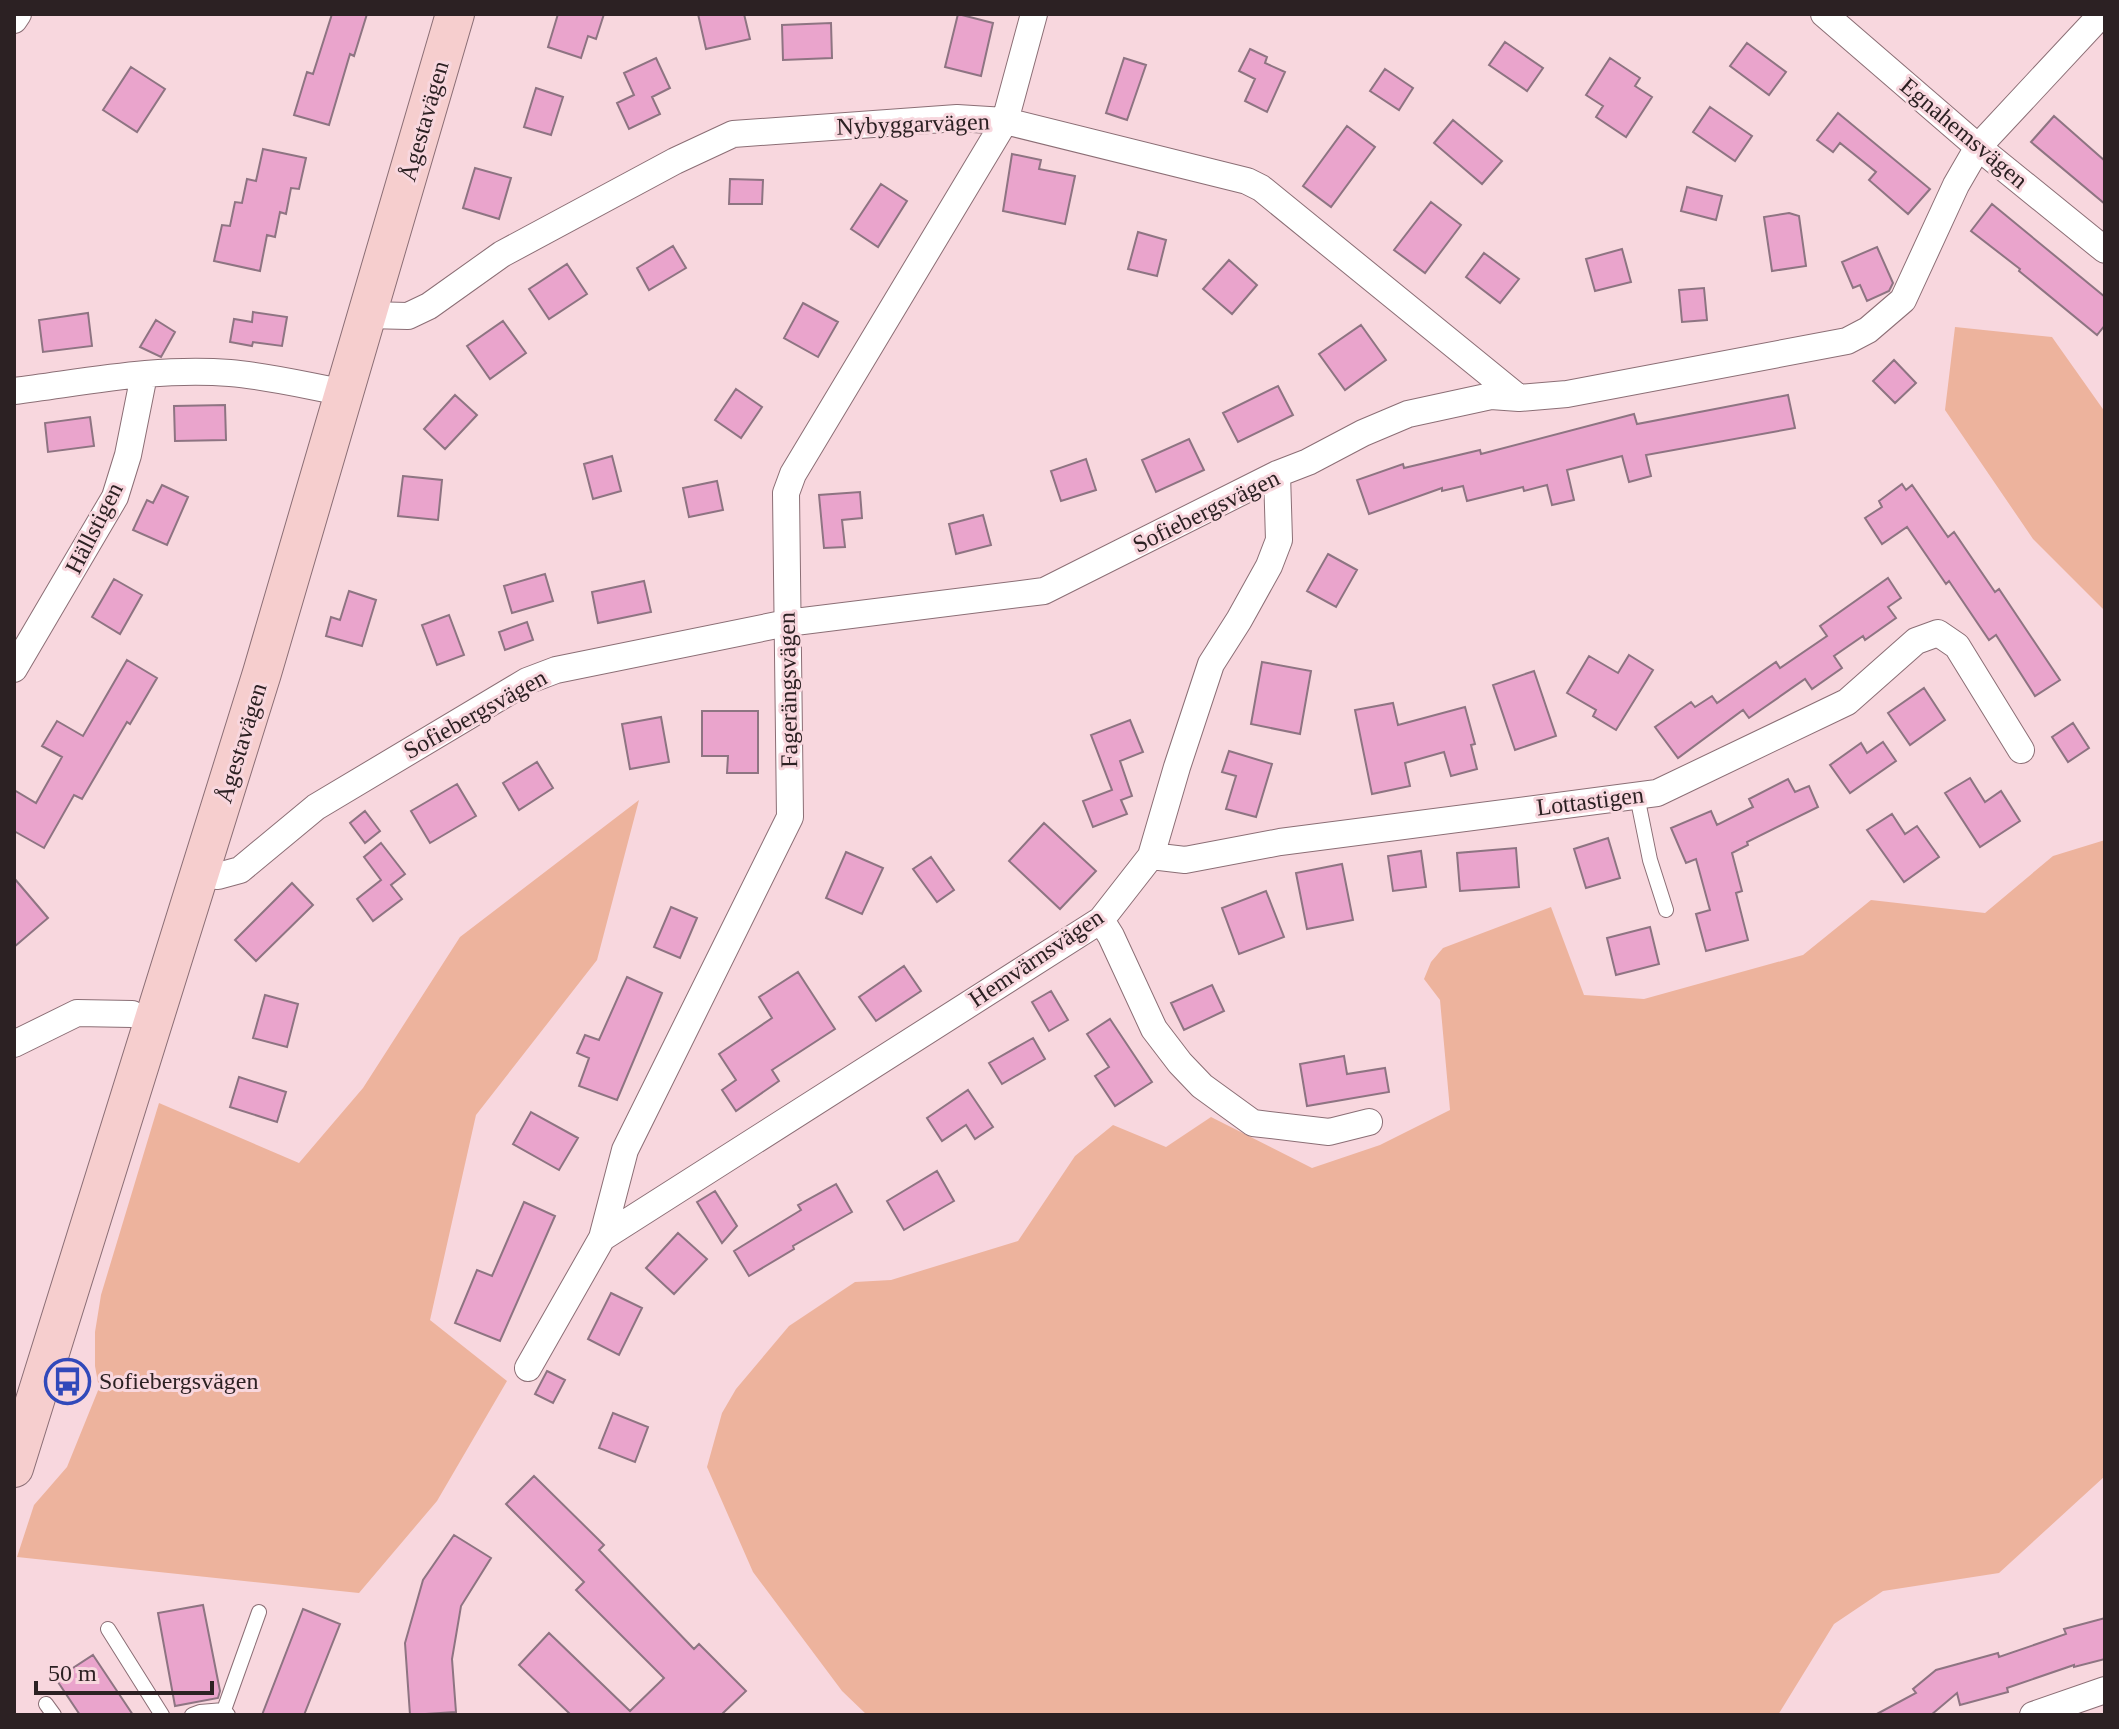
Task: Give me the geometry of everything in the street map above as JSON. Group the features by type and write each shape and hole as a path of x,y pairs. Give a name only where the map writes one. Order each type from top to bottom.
{"main road":[{"name":"Ågestavägen","path":"14,1468 347,393 455,14"}],"street":[{"path":"14,20 18,14"},
{"name":"Fagerängsvägen","path":"528,1368 602,1238 625,1150 790,817 786,493 793,474 1005,121 1034,14"},
{"name":"Egnahemsvägen","path":"1824,14 1978,147 2105,250"},
{"name":"Sofiebergsvägen","path":"199,874 218,876 240,870 316,807 527,681 556,670 787,623 1044,591 1277,474 1408,414 1491,396 1519,398 1567,394 1847,341 1886,317 1907,292 1956,185 1978,147 2102,14"},
{"name":"Nybyggarvägen","path":"367,315 408,316 429,306 502,254 675,161 733,134 957,118 1005,121 1247,181 1261,188 1519,398"},
{"path":"14,391 113,376 231,373 347,393"},
{"name":"Hällstigen","path":"14,669 115,497 128,455 144,375"},
{"name":"Hemvärnsvägen","path":"602,1238 1101,920 1151,856 1211,664 1269,566 1279,540 1277,474"},
{"name":"Lottastigen","path":"1151,856 1185,860 1280,842 1657,793 1847,702 1916,641 1938,633 1957,646 2021,750"},
{"path":"1101,920 1154,1029 1202,1086 1253,1123 1329,1132 1369,1122"},
{"path":"14,1044 77,1013 132,1014"},
{"path":"2033,1715 2105,1690"}],"lane":[{"path":"1637,796 1650,860 1666,910"},
{"path":"192,1715 200,1712 226,1713 259,1612"},
{"path":"108,1629 162,1715"}],"shaded area":[{"path":"1955,327 2052,337 2105,412 2105,611 2033,539 1945,410"},
{"path":"639,800 597,960 476,1115 430,1320 507,1381 437,1501 359,1593 17,1557 34,1505 67,1467 99,1388 95,1366 95,1332 101,1295 159,1103 299,1163 363,1088 460,937"},
{"path":"2105,840 2105,1476 1999,1573 1883,1591 1834,1624 1778,1715 867,1715 842,1691 753,1572 707,1467 722,1413 736,1389 789,1326 855,1282 891,1280 1018,1241 1075,1156 1113,1125 1166,1147 1211,1117 1312,1168 1380,1145 1450,1110 1440,1000 1424,979 1431,962 1443,948 1551,907 1584,995 1644,999 1803,955 1871,900 1985,913 2053,856"}],"building":[{"path":"332,14 367,14 354,56 350,54 329,125 294,115 307,72 313,74"},
{"path":"558,14 604,14 596,39 588,36 581,58 548,47"},
{"path":"698,14 744,14 750,39 706,49"},
{"path":"958,14 993,23 981,76 945,67"},
{"path":"831,23 832,58 783,60 782,25"},
{"path":"1505,42 1543,68 1527,91 1489,65"},
{"path":"1747,43 1786,72 1769,95 1730,66"},
{"path":"1250,49 1267,57 1265,63 1285,72 1267,112 1245,101 1255,79 1239,71"},
{"path":"656,58 670,88 652,97 660,114 629,129 617,103 634,95 624,73"},
{"path":"1124,58 1146,65 1127,120 1106,113"},
{"path":"1610,58 1640,78 1635,86 1652,97 1626,137 1596,117 1603,106 1586,95"},
{"path":"131,67 165,89 137,132 103,110"},
{"path":"1385,69 1413,88 1399,110 1370,91"},
{"path":"536,88 563,97 551,135 524,127"},
{"path":"1710,107 1752,136 1735,161 1693,132"},
{"path":"1838,113 1930,189 1908,214 1869,180 1876,172 1840,143 1833,152 1817,140"},
{"path":"2054,116 2105,161 2105,204 2031,142"},
{"path":"1453,120 1502,161 1482,184 1434,143"},
{"path":"1347,126 1375,147 1331,207 1303,186"},
{"path":"263,149 306,158 299,189 291,188 286,214 280,212 275,237 267,235 260,271 214,261 222,225 230,226 235,202 242,203 247,179 256,181"},
{"path":"1012,154 1041,160 1039,169 1075,176 1065,224 1003,211"},
{"path":"475,168 511,178 499,219 463,208"},
{"path":"730,179 763,180 762,204 729,204"},
{"path":"881,184 907,201 878,247 851,229"},
{"path":"1687,187 1722,196 1716,220 1681,211"},
{"path":"1431,202 1461,225 1425,273 1394,250"},
{"path":"1992,204 2105,297 2105,325 2097,335 1971,231"},
{"path":"1789,213 1799,216 1806,266 1772,271 1764,217"},
{"path":"1138,232 1166,240 1157,276 1128,269"},
{"path":"673,246 686,268 649,290 637,268"},
{"path":"1877,247 1893,283 1889,291 1867,301 1860,285 1853,288 1842,262"},
{"path":"1622,249 1631,282 1595,291 1586,259"},
{"path":"1484,253 1519,279 1500,303 1466,277"},
{"path":"1229,260 1257,285 1232,314 1203,289"},
{"path":"567,264 587,294 549,319 529,289"},
{"path":"1704,288 1707,320 1682,322 1679,290"},
{"path":"803,303 838,322 818,357 784,338"},
{"path":"253,312 287,317 282,346 230,342 234,319 252,322"},
{"path":"88,313 92,346 43,352 39,320"},
{"path":"156,320 175,332 161,357 140,347"},
{"path":"503,321 526,353 490,379 467,346"},
{"path":"1361,325 1386,360 1345,390 1319,354"},
{"path":"1894,360 1916,383 1895,403 1873,381"},
{"path":"1278,386 1293,415 1238,442 1223,413"},
{"path":"736,389 762,407 741,438 715,420"},
{"path":"455,395 477,415 445,449 424,429"},
{"path":"1788,395 1795,428 1646,455 1651,476 1629,482 1622,456 1567,470 1574,500 1552,505 1547,485 1524,491 1523,487 1467,501 1463,486 1442,491 1442,488 1369,514 1357,480 1403,464 1404,468 1480,450 1481,454 1634,414 1637,424"},
{"path":"225,405 226,440 175,441 174,406"},
{"path":"90,417 94,446 48,452 45,423"},
{"path":"1189,439 1204,470 1156,492 1142,460"},
{"path":"612,456 621,491 593,499 584,464"},
{"path":"1086,459 1096,490 1061,501 1051,471"},
{"path":"403,476 442,480 438,520 398,516"},
{"path":"717,481 723,510 689,517 683,488"},
{"path":"1902,484 1906,490 1912,485 1948,537 1954,532 1995,592 1999,589 2060,680 2035,696 1996,635 1989,640 1907,527 1882,544 1865,518 1882,507 1879,501"},
{"path":"162,485 188,497 167,545 133,530 147,500 153,503"},
{"path":"860,492 862,518 842,520 845,547 824,548 819,495"},
{"path":"983,515 991,545 956,554 949,524"},
{"path":"1328,554 1357,570 1336,607 1307,591"},
{"path":"545,574 553,601 512,613 504,586"},
{"path":"1888,578 1901,598 1888,607 1896,618 1865,640 1863,636 1834,656 1842,668 1812,689 1805,679 1749,718 1743,710 1678,758 1655,727 1691,702 1695,707 1712,696 1717,703 1776,662 1780,668 1827,636 1820,626"},
{"path":"114,579 142,595 120,634 92,617"},
{"path":"644,581 651,612 598,623 592,592"},
{"path":"349,591 376,600 362,646 326,636 331,617 340,620"},
{"path":"449,615 464,655 437,665 422,625"},
{"path":"527,622 533,640 505,650 499,632"},
{"path":"1629,655 1653,670 1616,730 1593,716 1596,710 1567,693 1589,656 1618,673"},
{"path":"127,660 157,678 82,799 74,795 44,848 14,831 14,790 36,803 62,757 42,746 57,721 83,736"},
{"path":"1262,662 1311,671 1300,734 1251,724"},
{"path":"1534,671 1556,736 1515,750 1493,685"},
{"path":"1924,688 1945,720 1910,745 1888,713"},
{"path":"1393,703 1398,725 1465,707 1475,744 1471,745 1477,769 1451,776 1444,752 1405,763 1410,786 1372,794 1355,710"},
{"path":"702,711 758,711 758,773 727,773 728,756 702,756"},
{"path":"661,717 669,762 630,769 622,724"},
{"path":"1130,720 1143,752 1120,761 1132,796 1121,800 1127,814 1093,827 1083,801 1112,790 1091,735"},
{"path":"2073,723 2089,748 2068,762 2052,737"},
{"path":"1883,742 1896,761 1850,793 1830,765 1861,743 1867,753"},
{"path":"1229,751 1272,764 1256,817 1226,809 1236,776 1222,772"},
{"path":"537,762 553,788 519,810 503,783"},
{"path":"1970,778 1985,802 2001,791 2020,821 1980,847 1945,793"},
{"path":"1788,779 1795,792 1809,786 1818,807 1747,842 1748,845 1732,853 1742,891 1736,893 1748,940 1706,951 1696,914 1710,910 1696,859 1686,863 1671,828 1711,811 1717,825 1753,807 1749,799"},
{"path":"457,784 476,816 430,843 411,811"},
{"path":"365,811 380,831 365,843 350,823"},
{"path":"1892,814 1905,834 1917,826 1939,857 1904,882 1867,830"},
{"path":"1044,823 1096,871 1060,909 1009,861"},
{"path":"1608,838 1620,878 1586,888 1574,849"},
{"path":"381,843 405,874 391,885 402,899 373,921 357,899 381,880 364,857"},
{"path":"1516,848 1519,887 1460,891 1457,853"},
{"path":"1421,851 1426,887 1393,891 1388,856"},
{"path":"846,852 883,868 862,914 826,898"},
{"path":"931,857 954,890 937,902 913,869"},
{"path":"1342,864 1353,920 1307,929 1296,873"},
{"path":"14,878 48,918 14,947"},
{"path":"292,883 313,905 256,961 235,940"},
{"path":"1266,891 1284,937 1239,954 1222,908"},
{"path":"671,907 697,918 680,958 654,947"},
{"path":"1650,927 1659,964 1616,975 1607,938"},
{"path":"904,966 921,991 876,1021 859,997"},
{"path":"798,972 835,1029 772,1070 779,1081 736,1111 722,1090 736,1080 719,1054 772,1018 759,997"},
{"path":"627,977 662,993 617,1100 579,1086 589,1058 577,1053 585,1035 599,1040"},
{"path":"1212,985 1224,1011 1184,1030 1171,1003"},
{"path":"1051,991 1068,1020 1049,1031 1032,1002"},
{"path":"265,995 298,1004 287,1047 253,1038"},
{"path":"1110,1019 1152,1082 1115,1106 1095,1076 1109,1067 1087,1034"},
{"path":"1033,1038 1045,1059 1002,1084 989,1063"},
{"path":"1344,1056 1347,1074 1385,1068 1389,1092 1307,1106 1300,1064"},
{"path":"239,1077 286,1092 277,1122 230,1107"},
{"path":"968,1090 993,1127 975,1139 966,1125 942,1141 927,1118"},
{"path":"531,1112 578,1138 559,1170 513,1144"},
{"path":"937,1171 954,1201 904,1230 887,1201"},
{"path":"836,1184 852,1212 749,1276 734,1251 801,1210 798,1205"},
{"path":"715,1191 737,1226 722,1243 697,1202"},
{"path":"524,1202 555,1216 500,1341 455,1323 477,1270 492,1276"},
{"path":"678,1233 707,1259 674,1294 646,1268"},
{"path":"611,1293 642,1308 619,1355 588,1339"},
{"path":"547,1371 565,1380 553,1403 535,1394"},
{"path":"613,1413 648,1427 635,1462 599,1448"},
{"path":"534,1476 604,1545 599,1550 694,1649 699,1644 746,1691 721,1715 571,1715 519,1665 549,1633 630,1711 664,1678 576,1590 584,1582 506,1504"},
{"path":"454,1535 491,1558 461,1606 452,1659 456,1712 410,1715 405,1643 423,1580"},
{"path":"203,1605 220,1691 218,1698 175,1706 158,1613"},
{"path":"303,1609 340,1624 304,1715 262,1715"},
{"path":"2105,1618 2105,1659 2074,1665 2007,1688 2008,1692 1960,1705 1957,1693 1931,1715 1875,1715 1916,1693 1913,1689 1936,1670 1998,1653 1999,1657 2066,1634 2064,1629"},
{"path":"93,1655 133,1715 80,1715 56,1679"}],"place":[{"name":"Sofiebergsvägen","path":"68,1381"}]}
